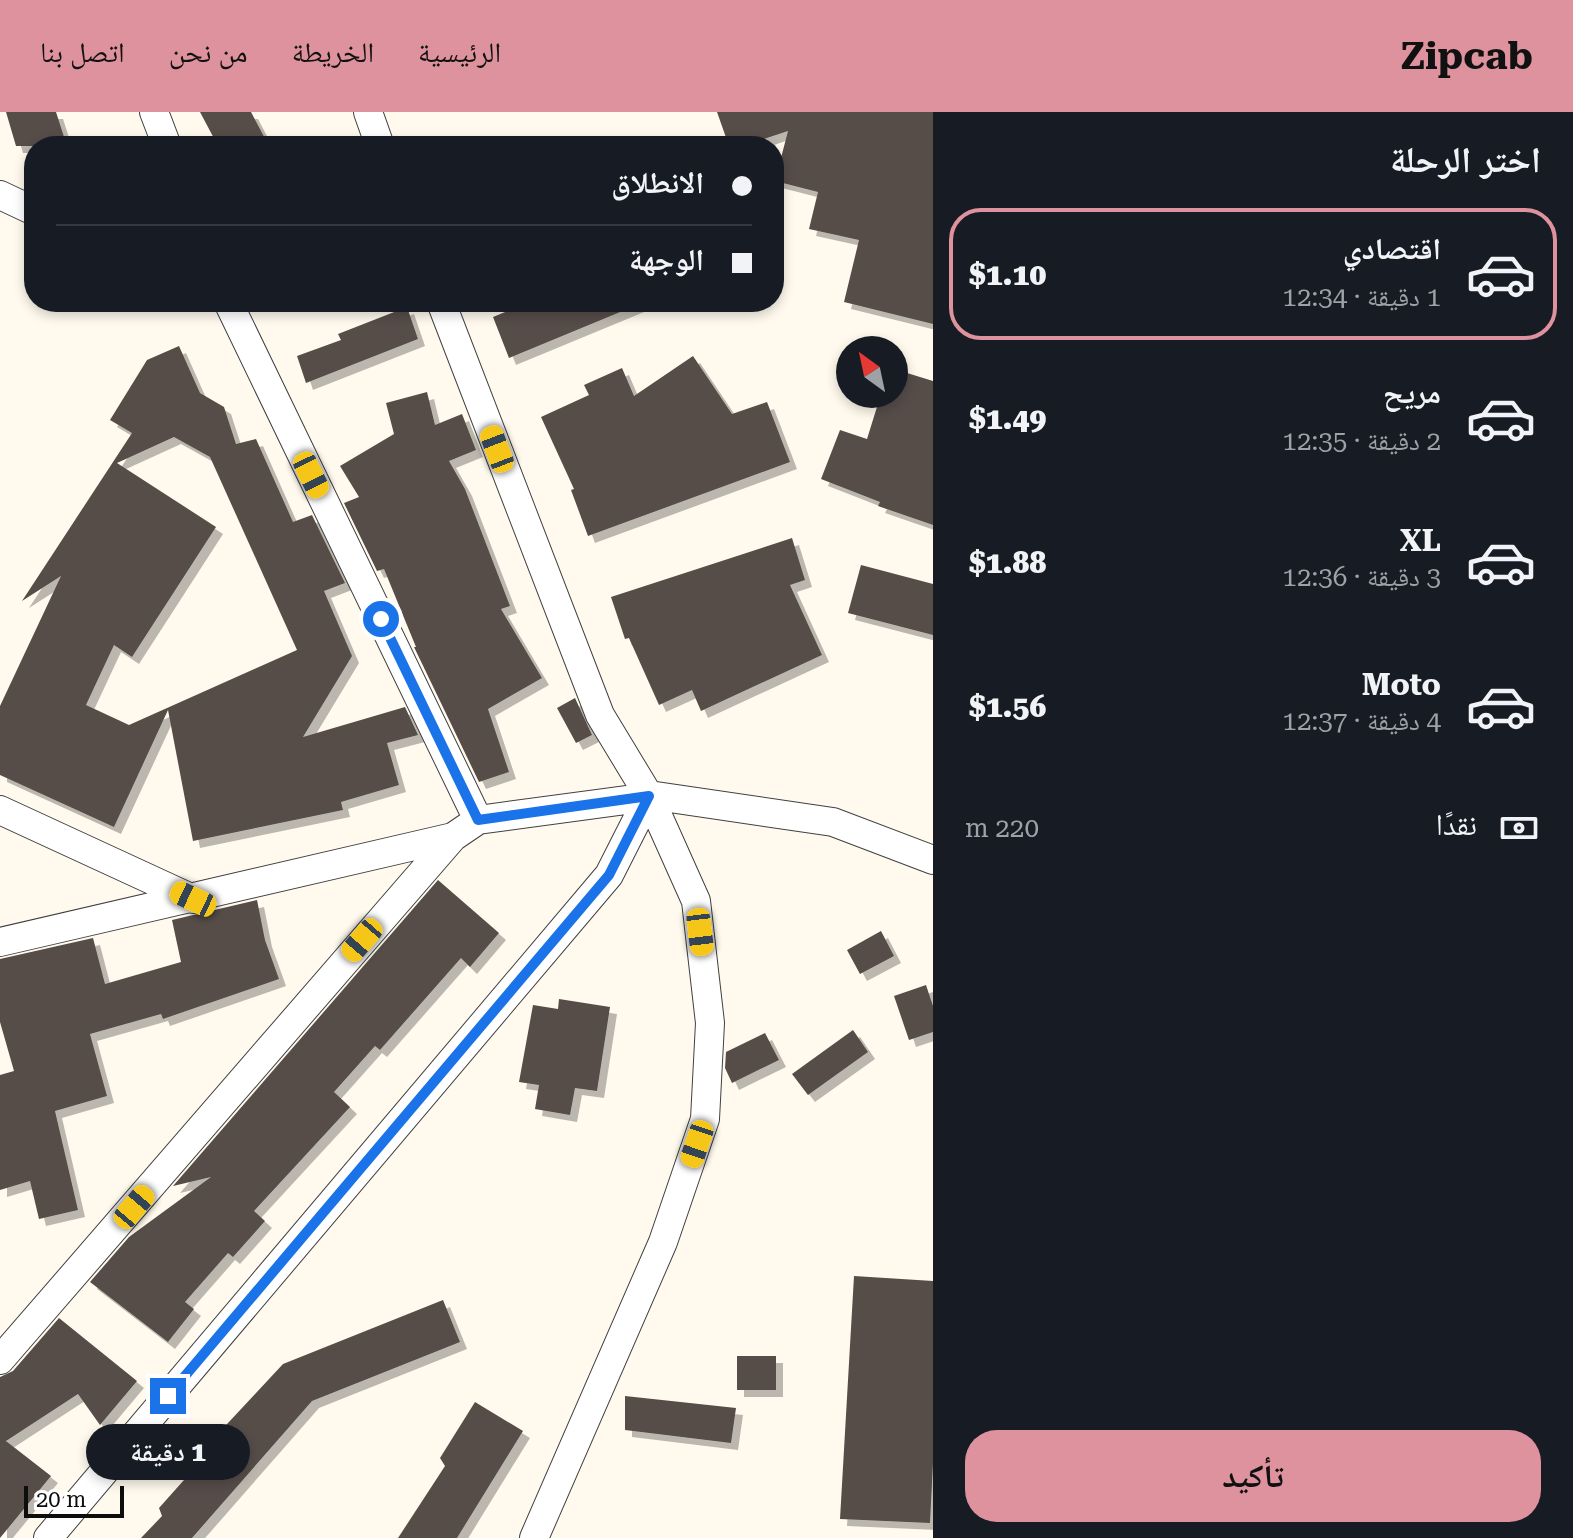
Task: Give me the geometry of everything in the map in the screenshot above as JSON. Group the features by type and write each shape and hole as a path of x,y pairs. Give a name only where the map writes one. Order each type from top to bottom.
{"street":[{"path":"154,112 163,136"},
{"path":"368,112 376,136"},
{"path":"233,312 478,820"},
{"path":"445,312 600,715 649,796 696,901 710,1023 705,1119 663,1242 534,1538"},
{"path":"48,1538 609,875 649,796"},
{"path":"0,1360 453,837 478,820 649,796 833,822 933,860"},
{"path":"0,810 193,899"},
{"path":"0,942 453,837"}],"building":[{"path":"6,112 56,112 64,136 24,136 24,146 16,146"},
{"path":"200,112 251,112 264,136 213,136"},
{"path":"717,112 933,112 933,324 844,302 859,240 809,229 818,192 784,183 784,146 788,131 773,136 725,136"},
{"path":"394,312 409,312 418,339 306,383 297,356 341,340 338,334"},
{"path":"505,312 620,312 509,358 493,317"},
{"path":"179,346 200,393 224,407 236,444 256,439 293,522 312,515 345,583 324,591 352,656 303,737 405,707 418,735 387,743 399,785 341,802 343,810 193,841 168,710 114,827 0,775 0,706 61,576 22,601 132,433 110,420 147,360","holes":["174,437 210,457 297,650 129,725 86,705 114,645 132,657 216,527 117,463"]},
{"path":"693,356 732,414 767,402 790,462 588,536 571,490 574,489 541,417 589,395 584,385 622,368 634,396"},
{"path":"908,373 933,381 933,525 878,506 880,502 821,479 840,430 867,439 877,408 908,408"},
{"path":"427,392 435,425 462,414 476,450 449,461 465,489 510,606 501,609 542,678 488,709 509,772 479,782 414,647 384,569 377,571 344,503 359,497 340,466 394,434 386,403"},
{"path":"792,538 805,580 790,585 822,655 701,711 692,690 659,705 629,638 625,639 611,597"},
{"path":"861,565 933,584 933,635 848,613"},
{"path":"575,698 592,735 576,743 557,708"},
{"path":"438,880 499,933 470,967 461,958 380,1050 375,1046 334,1092 350,1107 254,1211 265,1221 233,1257 228,1253 185,1302 194,1309 168,1342 90,1282 129,1237 211,1177 173,1186"},
{"path":"257,900 265,940 279,979 163,1019 161,1014 90,1034 107,1096 55,1111 78,1210 39,1219 30,1181 0,1190 0,1075 14,1071 0,1022 0,959 93,938 105,984 181,962 172,920"},
{"path":"881,931 894,956 860,974 847,950"},
{"path":"926,985 933,1006 933,1032 909,1040 894,996"},
{"path":"559,999 610,1007 597,1091 575,1088 570,1115 535,1109 539,1085 519,1082 533,1005 558,1009"},
{"path":"853,1030 868,1052 808,1095 792,1074"},
{"path":"765,1033 779,1060 732,1083 725,1068 726,1052"},
{"path":"854,1276 933,1281 930,1523 840,1519"},
{"path":"443,1300 460,1342 312,1401 192,1538 141,1538 162,1516 159,1508 225,1434 214,1438 283,1364"},
{"path":"59,1318 137,1381 100,1425 78,1394 6,1441 51,1476 0,1538 0,1377 13,1371"},
{"path":"737,1356 776,1356 776,1390 737,1390"},
{"path":"625,1396 736,1408 731,1443 625,1430"},
{"path":"475,1402 523,1431 457,1538 398,1538 445,1466 440,1458"}],"route":[{"path":"168,1396 609,875 649,796 478,820 381,619"}]}
